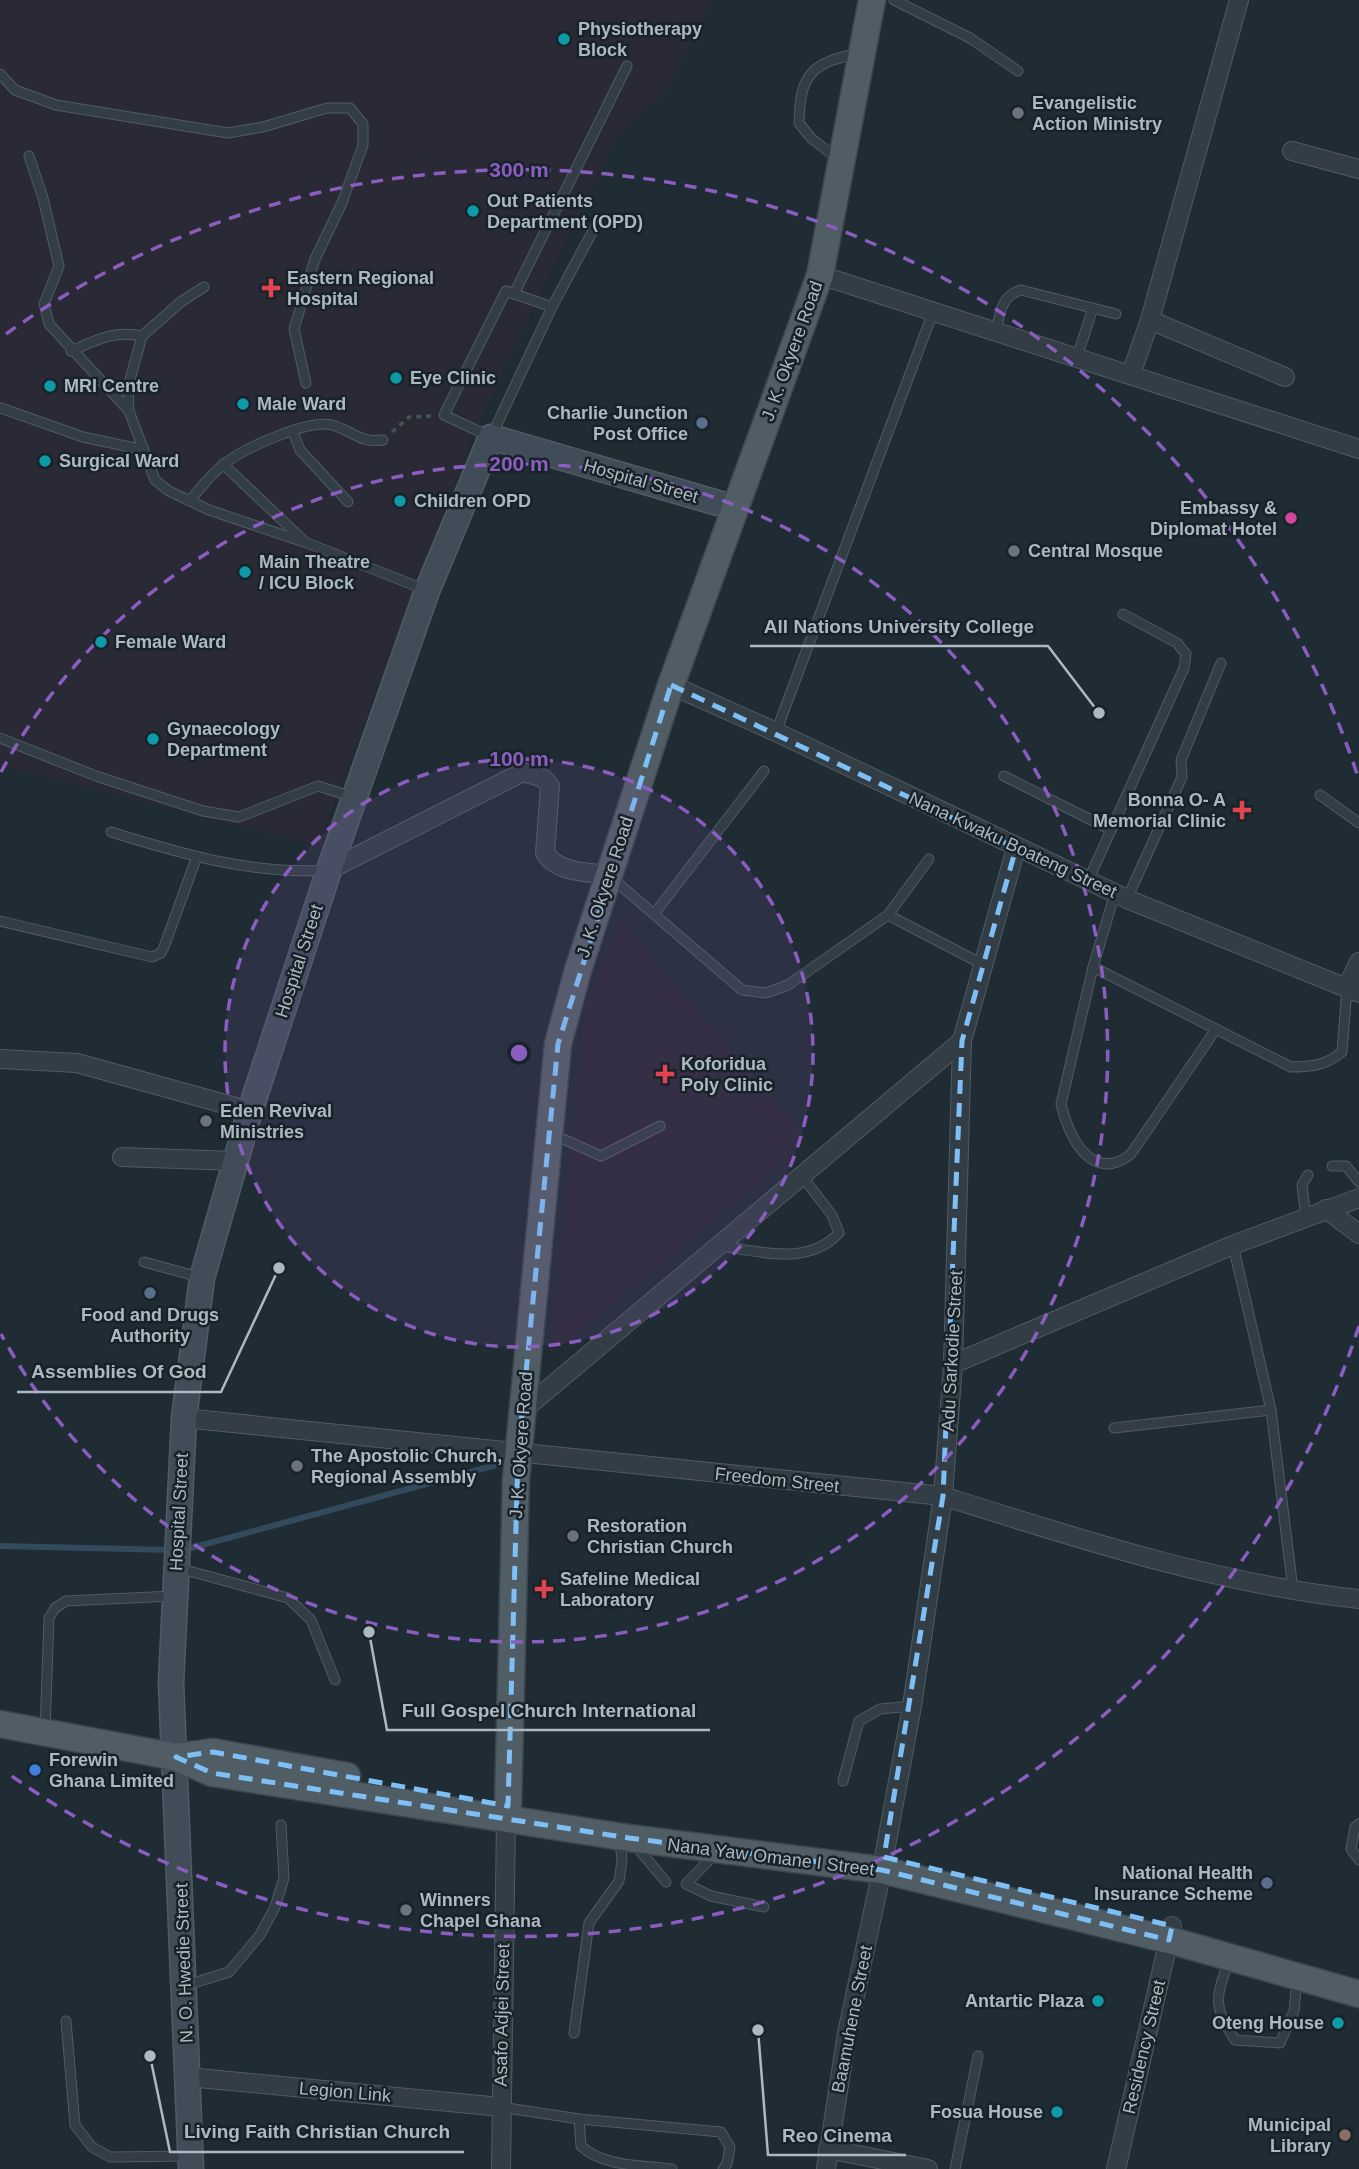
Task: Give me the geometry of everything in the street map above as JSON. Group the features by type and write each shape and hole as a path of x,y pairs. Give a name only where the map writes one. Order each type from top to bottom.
{"main road":[{"name":"J. K. Okyere Road","path":"507,1812 518,1455 558,1044 578,970 671,685 820,275 844,163 872,0"},
{"name":"Nana Yaw Omane I Street","path":"0,1724 176,1757 213,1752 624,1838 718,1851 883,1864"},
{"name":"Nana Yaw Omane I Street","path":"507,1812 720,1838 883,1864 1359,1979"},
{"name":"Nana Yaw Omane I Street","path":"1170,1933 1231,1957 1359,1994"}],"street":[{"path":"1131,374 1150,320 1239,0"},
{"path":"1292,151 1359,169"},
{"path":"820,275 1358,446"},
{"path":"1150,320 1285,377"},
{"name":"Hospital Street","path":"176,1757 172,1683 176,1556 184,1418 202,1278 250,1111 329,870 427,591 491,437 735,508"},
{"name":"Nana Kwaku Boateng Street","path":"671,685 1121,896 1353,990"},
{"path":"329,870 523,772 543,778 550,786 545,853 550,862 559,867 609,875"},
{"name":"Adu Sarkodie Street","path":"883,1864 912,1706 943,1496 953,1364 962,1041 1016,848"},
{"path":"1353,990 1359,962"},
{"path":"522,1411 962,1041"},
{"path":"0,1059 77,1063 250,1111"},
{"path":"122,1157 235,1161"},
{"path":"953,1364 1233,1245 1359,1198"},
{"path":"1326,1209 1359,1234"},
{"name":"Freedom Street","path":"184,1418 518,1455 943,1496 1071,1535 1293,1592 1359,1599"},
{"name":"N. O. Hwedie Street","path":"176,1757 191,2162"},
{"name":"Asafo Adjei Street","path":"501,2169 507,1812"},
{"name":"Baamuhene Street","path":"826,2169 847,2033 883,1864"},
{"name":"Residency Street","path":"1116,2169 1170,1933"},
{"name":"Legion Link","path":"188,2077 501,2107"},
{"path":"828,2149 928,2169"}],"lane":[{"path":"894,0 971,38 1018,71"},
{"path":"844,163 811,138 799,123 799,102 809,75 827,60 864,52"},
{"path":"514,294 627,66"},
{"path":"0,74 15,90 56,105 228,133 263,127 327,108 349,108 363,124 363,145 342,203 314,259 294,329 306,383"},
{"path":"29,156 59,266 44,304 49,324 129,411"},
{"path":"552,307 506,291 443,415 491,437 552,307 596,225"},
{"path":"204,287 182,301 142,336 128,387 129,411 155,480 189,501 307,543 427,591"},
{"path":"996,332 1003,302 1011,293 1021,290 1116,314"},
{"path":"1077,357 1093,308"},
{"path":"776,732 933,313"},
{"path":"71,351 102,337 125,333 142,336"},
{"path":"1,408 83,437 144,450"},
{"path":"189,501 223,464 272,438 316,424 333,425 366,442 383,440"},
{"path":"293,432 300,450 348,502"},
{"path":"223,464 307,543"},
{"path":"1088,881 1184,668 1186,654 1177,643 1123,614"},
{"path":"1216,1030 1131,1154 1120,1164 1105,1165 1090,1159 1065,1124 1061,1104 1093,967 1121,896 1182,777 1181,760 1221,663"},
{"path":"0,738 96,776 203,811 239,817 318,786 355,798"},
{"path":"654,914 764,771"},
{"path":"1004,776 1111,831"},
{"path":"1320,795 1359,823"},
{"path":"111,832 196,859 272,870 329,870"},
{"path":"0,921 152,957 161,953 164,947 196,859"},
{"path":"609,875 742,990 766,993 788,985 888,915 929,859"},
{"path":"888,915 982,964"},
{"path":"1093,967 1291,1068 1314,1067 1332,1060 1342,1052 1353,990"},
{"path":"549,1133 601,1156 660,1126"},
{"path":"1332,1166 1346,1166 1359,1182"},
{"path":"1306,1217 1302,1185 1308,1175"},
{"path":"720,1245 786,1256 828,1244 839,1233 832,1215 802,1176"},
{"path":"1233,1245 1271,1410 1293,1592"},
{"path":"144,1262 202,1278"},
{"path":"1114,1428 1271,1410"},
{"path":"176,1556 288,1598 311,1620 335,1680"},
{"path":"45,1733 49,1618 55,1608 66,1601 175,1596"},
{"path":"842,1781 859,1721 880,1709 912,1706"},
{"path":"1359,1824 1355,1827 1351,1849 1359,1860"},
{"path":"185,1985 229,1972 260,1935 275,1907 284,1878 281,1825"},
{"path":"624,1838 666,1882"},
{"path":"574,2033 589,1923 619,1881 624,1838"},
{"path":"718,1851 686,1884 711,1896 764,1907"},
{"path":"1231,1957 1219,1990 1218,2013 1235,2040 1280,2043 1294,2011 1297,1975"},
{"path":"66,2021 75,2125 92,2147 110,2157 191,2162"},
{"path":"955,2169 978,2056"},
{"path":"501,2107 579,2119 721,2132 730,2147 727,2164 723,2169"},
{"path":"579,2119 581,2146 589,2154 600,2159 671,2169"}],"path":[{"path":"383,440 409,416 443,415"}],"highlighted area":[{"path":"671,685 1016,848 962,1041 943,1496 884,1857 1172,1926 1169,1940 882,1870 629,1838 212,1773 176,1757 213,1752 508,1806 518,1455 558,1044"}],"shaded area":[{"name":"Eastern Regional Hospital","path":"0,0 713,0 668,90 615,138 471,439 318,846 0,765"},
{"name":"Koforidua Poly Clinic","path":"620,919 808,1140 550,1357 585,1007"}],"waterway":[{"path":"184,1550 496,1465"},
{"path":"0,1546 173,1550"}],"place":[{"name":"Physiotherapy Block","path":"564,39"},
{"name":"Evangelistic Action Ministry","path":"1018,113"},
{"name":"Out Patients Department (OPD)","path":"473,211"},
{"name":"Eastern Regional Hospital","path":"271,288"},
{"name":"Eye Clinic","path":"396,378"},
{"name":"MRI Centre","path":"50,386"},
{"name":"Male Ward","path":"243,404"},
{"name":"Charlie Junction Post Office","path":"702,423"},
{"name":"Surgical Ward","path":"45,461"},
{"name":"Children OPD","path":"400,501"},
{"name":"Embassy & Diplomat Hotel","path":"1291,518"},
{"name":"Central Mosque","path":"1014,551"},
{"name":"Main Theatre / ICU Block","path":"245,572"},
{"name":"Female Ward","path":"101,642"},
{"name":"All Nations University College","path":"1099,713"},
{"name":"Gynaecology Department","path":"153,739"},
{"name":"Bonna O- A Memorial Clinic","path":"1242,810"},
{"name":"Koforidua Poly Clinic","path":"665,1074"},
{"name":"Eden Revival Ministries","path":"206,1121"},
{"name":"Assemblies Of God","path":"279,1268"},
{"name":"Food and Drugs Authority","path":"150,1293"},
{"name":"The Apostolic Church, Regional Assembly","path":"297,1466"},
{"name":"Restoration Christian Church","path":"573,1536"},
{"name":"Safeline Medical Laboratory","path":"544,1589"},
{"name":"Full Gospel Church International","path":"369,1632"},
{"name":"Forewin Ghana Limited","path":"35,1770"},
{"name":"National Health Insurance Scheme","path":"1267,1883"},
{"name":"Winners Chapel Ghana","path":"406,1910"},
{"name":"Antartic Plaza","path":"1098,2001"},
{"name":"Oteng House","path":"1338,2023"},
{"name":"Reo Cinema","path":"758,2030"},
{"name":"Living Faith Christian Church","path":"150,2056"},
{"name":"Fosua House","path":"1057,2112"},
{"name":"Municipal Library","path":"1345,2135"}]}
